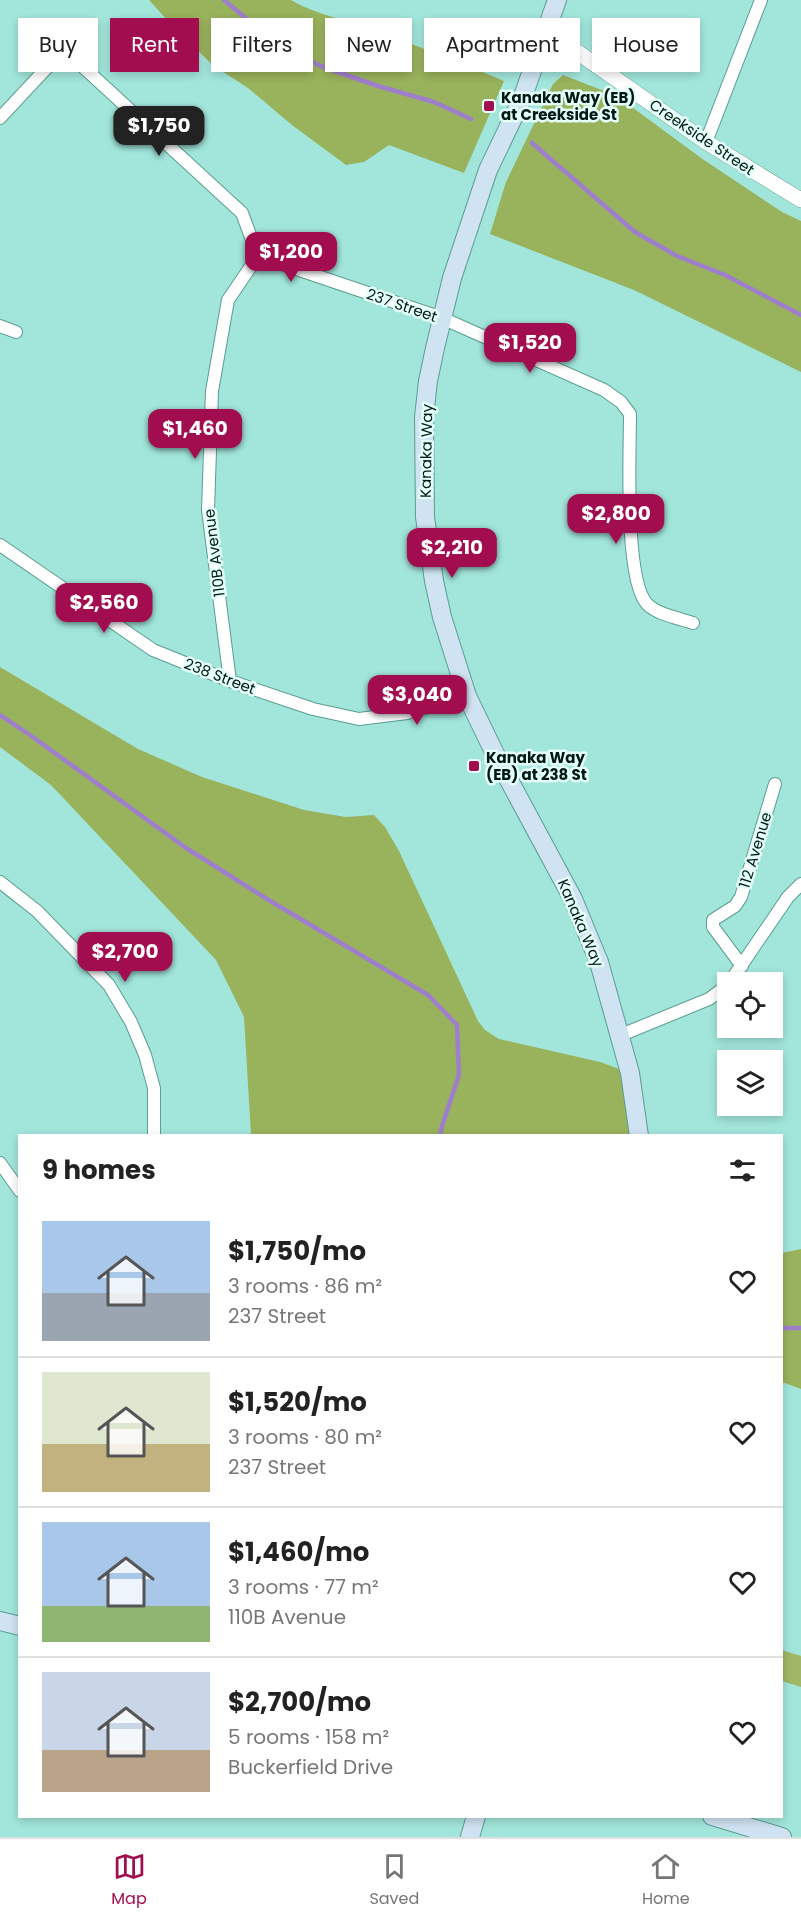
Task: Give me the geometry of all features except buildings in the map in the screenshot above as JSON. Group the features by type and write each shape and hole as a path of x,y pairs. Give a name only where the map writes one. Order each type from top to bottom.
{"main road":[{"name":"Kanaka Way","path":"550,18 557,0"},
{"name":"Kanaka Way","path":"531,72 522,99 488,170 455,266 442,318 428,381 424,417 425,518 442,617 467,696 496,756 573,899 599,962 630,1073 639,1134"},
{"path":"0,1621 18,1626"},
{"path":"470,1837 475,1818"},
{"path":"719,1818 782,1837"}],"street":[{"path":"706,142 761,0"},
{"path":"0,118 55,59 68,52 242,213 258,256"},
{"name":"Creekside Street","path":"580,54 706,142 801,200"},
{"name":"237 Street","path":"258,256 442,318 604,390 621,402 630,414 631,543 640,591 646,603 659,612 693,623"},
{"name":"110B Avenue","path":"230,681 208,510 212,391 228,300 258,256"},
{"path":"0,326 16,332"},
{"name":"238 Street","path":"0,545 153,650 230,681 313,709 359,719 407,713 467,696"},
{"name":"112 Avenue","path":"742,966 714,927 713,920 735,906 741,897 775,784"},
{"path":"0,882 37,911 109,985 131,1022 145,1054 154,1088 154,1134"},
{"path":"738,972 788,897 801,884"},
{"path":"621,1035 709,999 717,993"},
{"path":"0,1163 18,1188"}],"green space":[{"path":"149,0 291,0 336,18 325,18 325,72 412,72 412,45 424,49 424,72 482,72 504,81 464,173 389,145 364,162 346,165 292,125 248,88 223,72 313,72 313,18 211,18 211,63 199,52 199,18 165,18"},
{"path":"563,75 617,96 701,158 782,212 801,221 801,372 634,290 490,234 506,182 553,84"},
{"path":"0,667 138,749 202,777 304,810 346,817 374,815 385,827 399,851 478,1021 485,1030 499,1039 600,1062 630,1073 639,1134 251,1134 244,1017 216,960 51,785 0,747"},
{"path":"801,1249 801,1389 783,1382 783,1253"},
{"path":"783,1650 801,1656 801,1687 783,1681"}],"waterway":[{"path":"224,0 278,45 323,67 434,102 471,119"},
{"path":"532,143 635,232 677,256 725,275 801,315"},
{"path":"0,715 186,848 428,995 457,1025 459,1075 440,1134"},
{"path":"783,1328 801,1328"}],"place":[{"name":"Kanaka Way (EB) at Creekside St","path":"489,106"},
{"name":"Kanaka Way (EB) at 238 St","path":"474,766"}]}
